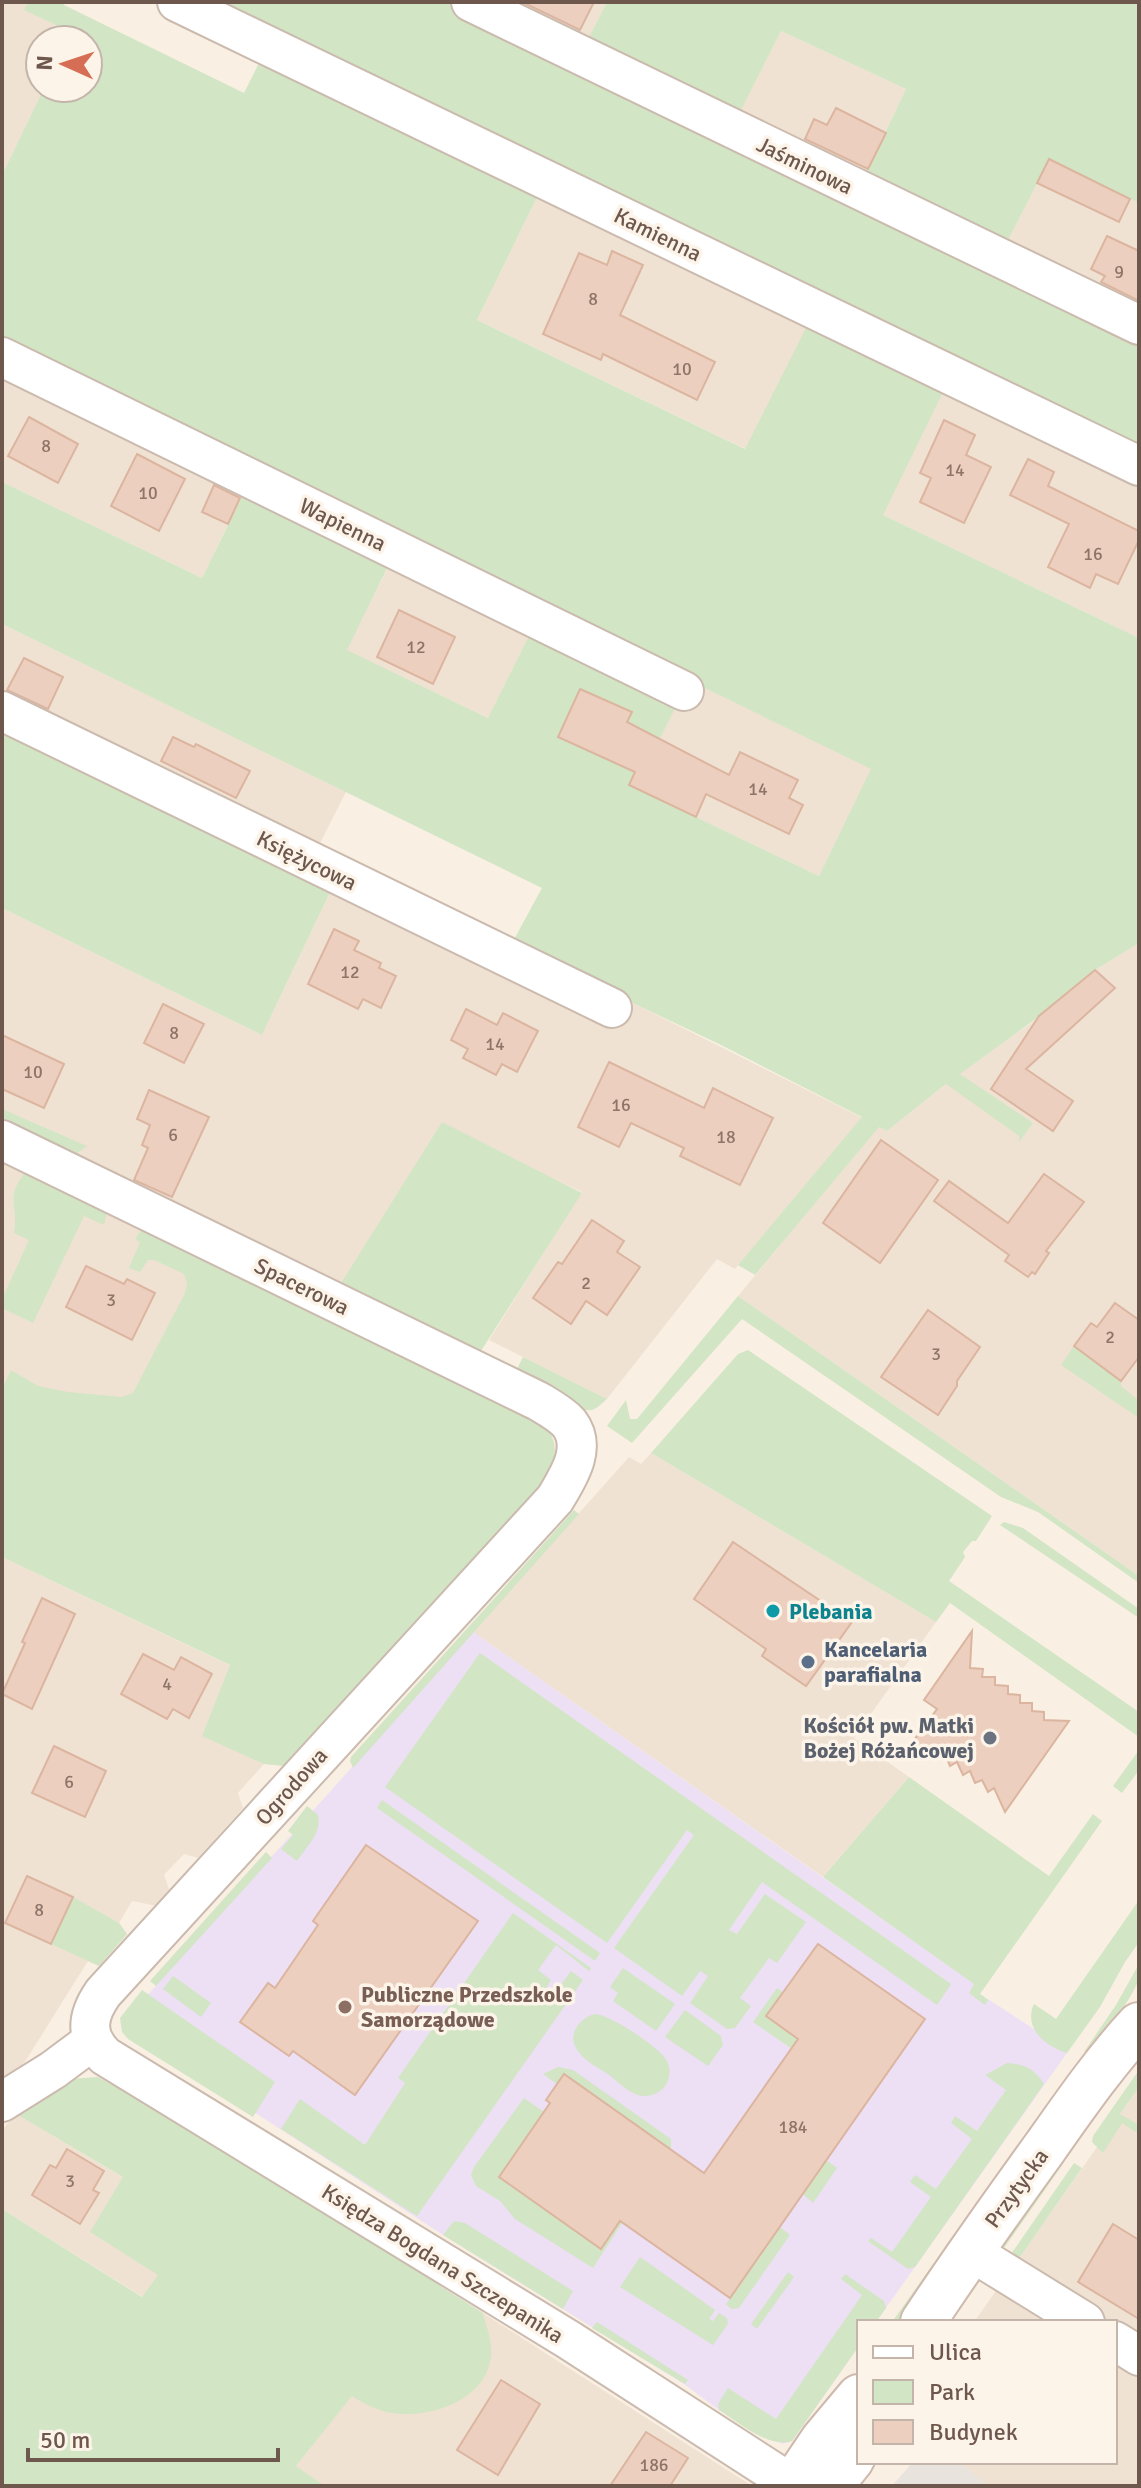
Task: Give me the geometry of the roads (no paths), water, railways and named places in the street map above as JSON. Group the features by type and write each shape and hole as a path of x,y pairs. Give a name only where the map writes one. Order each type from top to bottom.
{"main road":[{"name":"Przytycka","path":"924,2320 970,2251 1125,2040 1139,2000"},
{"path":"802,2486 823,2440 857,2399"},
{"path":"802,2486 851,2460 857,2449"}],"street":[{"name":"Kamienna","path":"177,2 1139,466"},
{"name":"Jaśminowa","path":"471,2 1139,325"},
{"name":"Wapienna","path":"2,357 684,691"},
{"name":"Księżycowa","path":"2,711 612,1008"},
{"name":"Spacerowa","path":"2,1140 538,1401 569,1423 575,1436 577,1454"},
{"name":"Ogrodowa","path":"92,2041 91,2015 103,1993 555,1499 571,1472 577,1454"},
{"path":"2,2102 92,2041"},
{"name":"Księdza Bogdana Szczepanika","path":"92,2041 105,2056 802,2486"},
{"path":"970,2251 1082,2320"},
{"path":"1117,2342 1139,2356"}],"place":[{"name":"Plebania","path":"773,1611"},
{"name":"Kancelaria parafialna","path":"808,1662"},
{"name":"Kościół pw. Matki Bożej Różańcowej","path":"990,1738"},
{"name":"Publiczne Przedszkole Samorządowe","path":"345,2007"}]}
